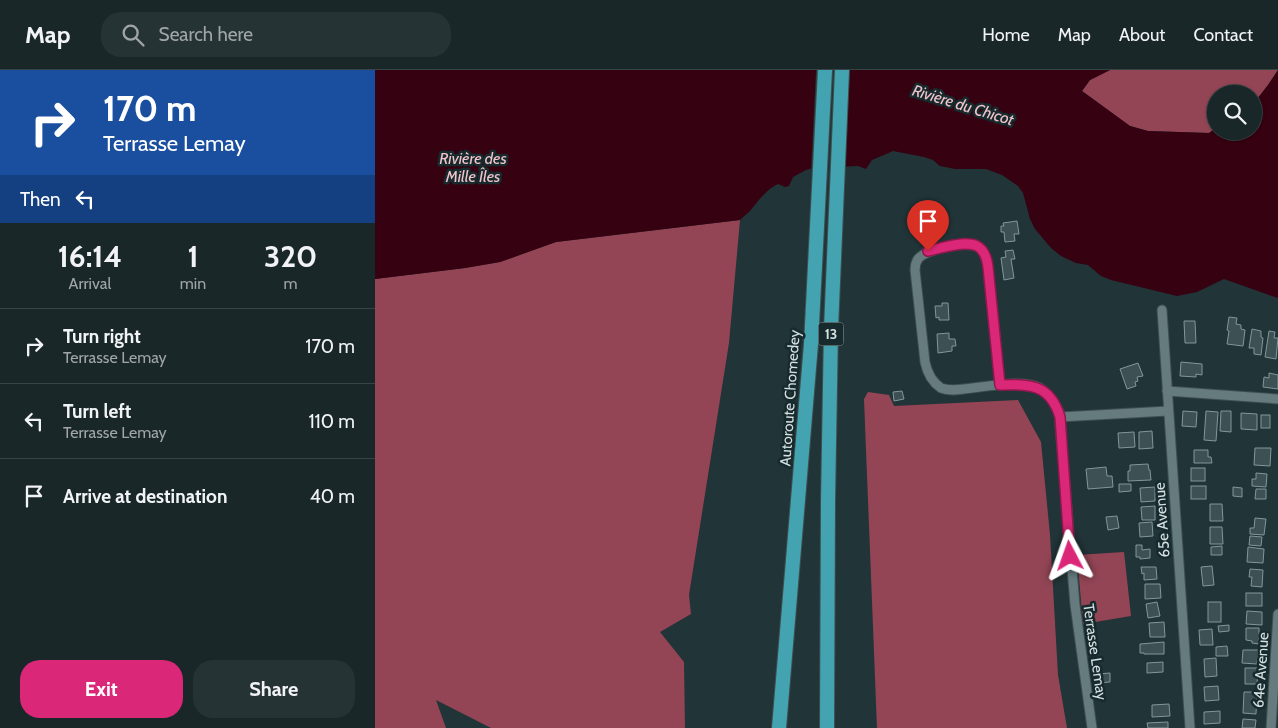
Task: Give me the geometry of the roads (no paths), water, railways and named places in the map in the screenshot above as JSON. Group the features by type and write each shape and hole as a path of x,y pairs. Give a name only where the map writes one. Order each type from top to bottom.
{"highway":[{"name":"Autoroute Chomedey","path":"779,728 811,344 825,70"},
{"name":"13","path":"827,728 830,391 842,70"}],"street":[{"name":"Terrasse Lemay","path":"1000,385 988,267 984,253 978,246 970,244 928,251 919,258 915,270 928,374 941,388 946,389 959,390 1022,384 1035,386 1046,393 1060,417 1073,588 1092,728"},
{"name":"65e Avenue","path":"1162,310 1190,728"},
{"path":"1167,392 1278,399"},
{"path":"1060,417 1168,411"},
{"name":"64e Avenue","path":"1271,728 1278,614"}],"water":[{"name":"Rivière des Mille Îles","path":"375,70 1110,70 1090,80 1082,91 1130,126 1148,131 1207,133 1207,140 1262,140 1262,93 1278,70 1278,298 1224,279 1197,292 1177,296 1111,280 1101,276 1088,265 1076,263 1061,256 1051,248 1035,229 1030,219 1023,193 1018,186 1002,175 986,169 955,169 940,166 933,160 924,157 893,151 872,160 866,169 858,166 806,170 793,177 789,186 785,187 778,184 769,189 740,220 556,242 500,262 375,279"}],"water label":[{"name":"Rivière du Chicot","path":"963,105"}]}
